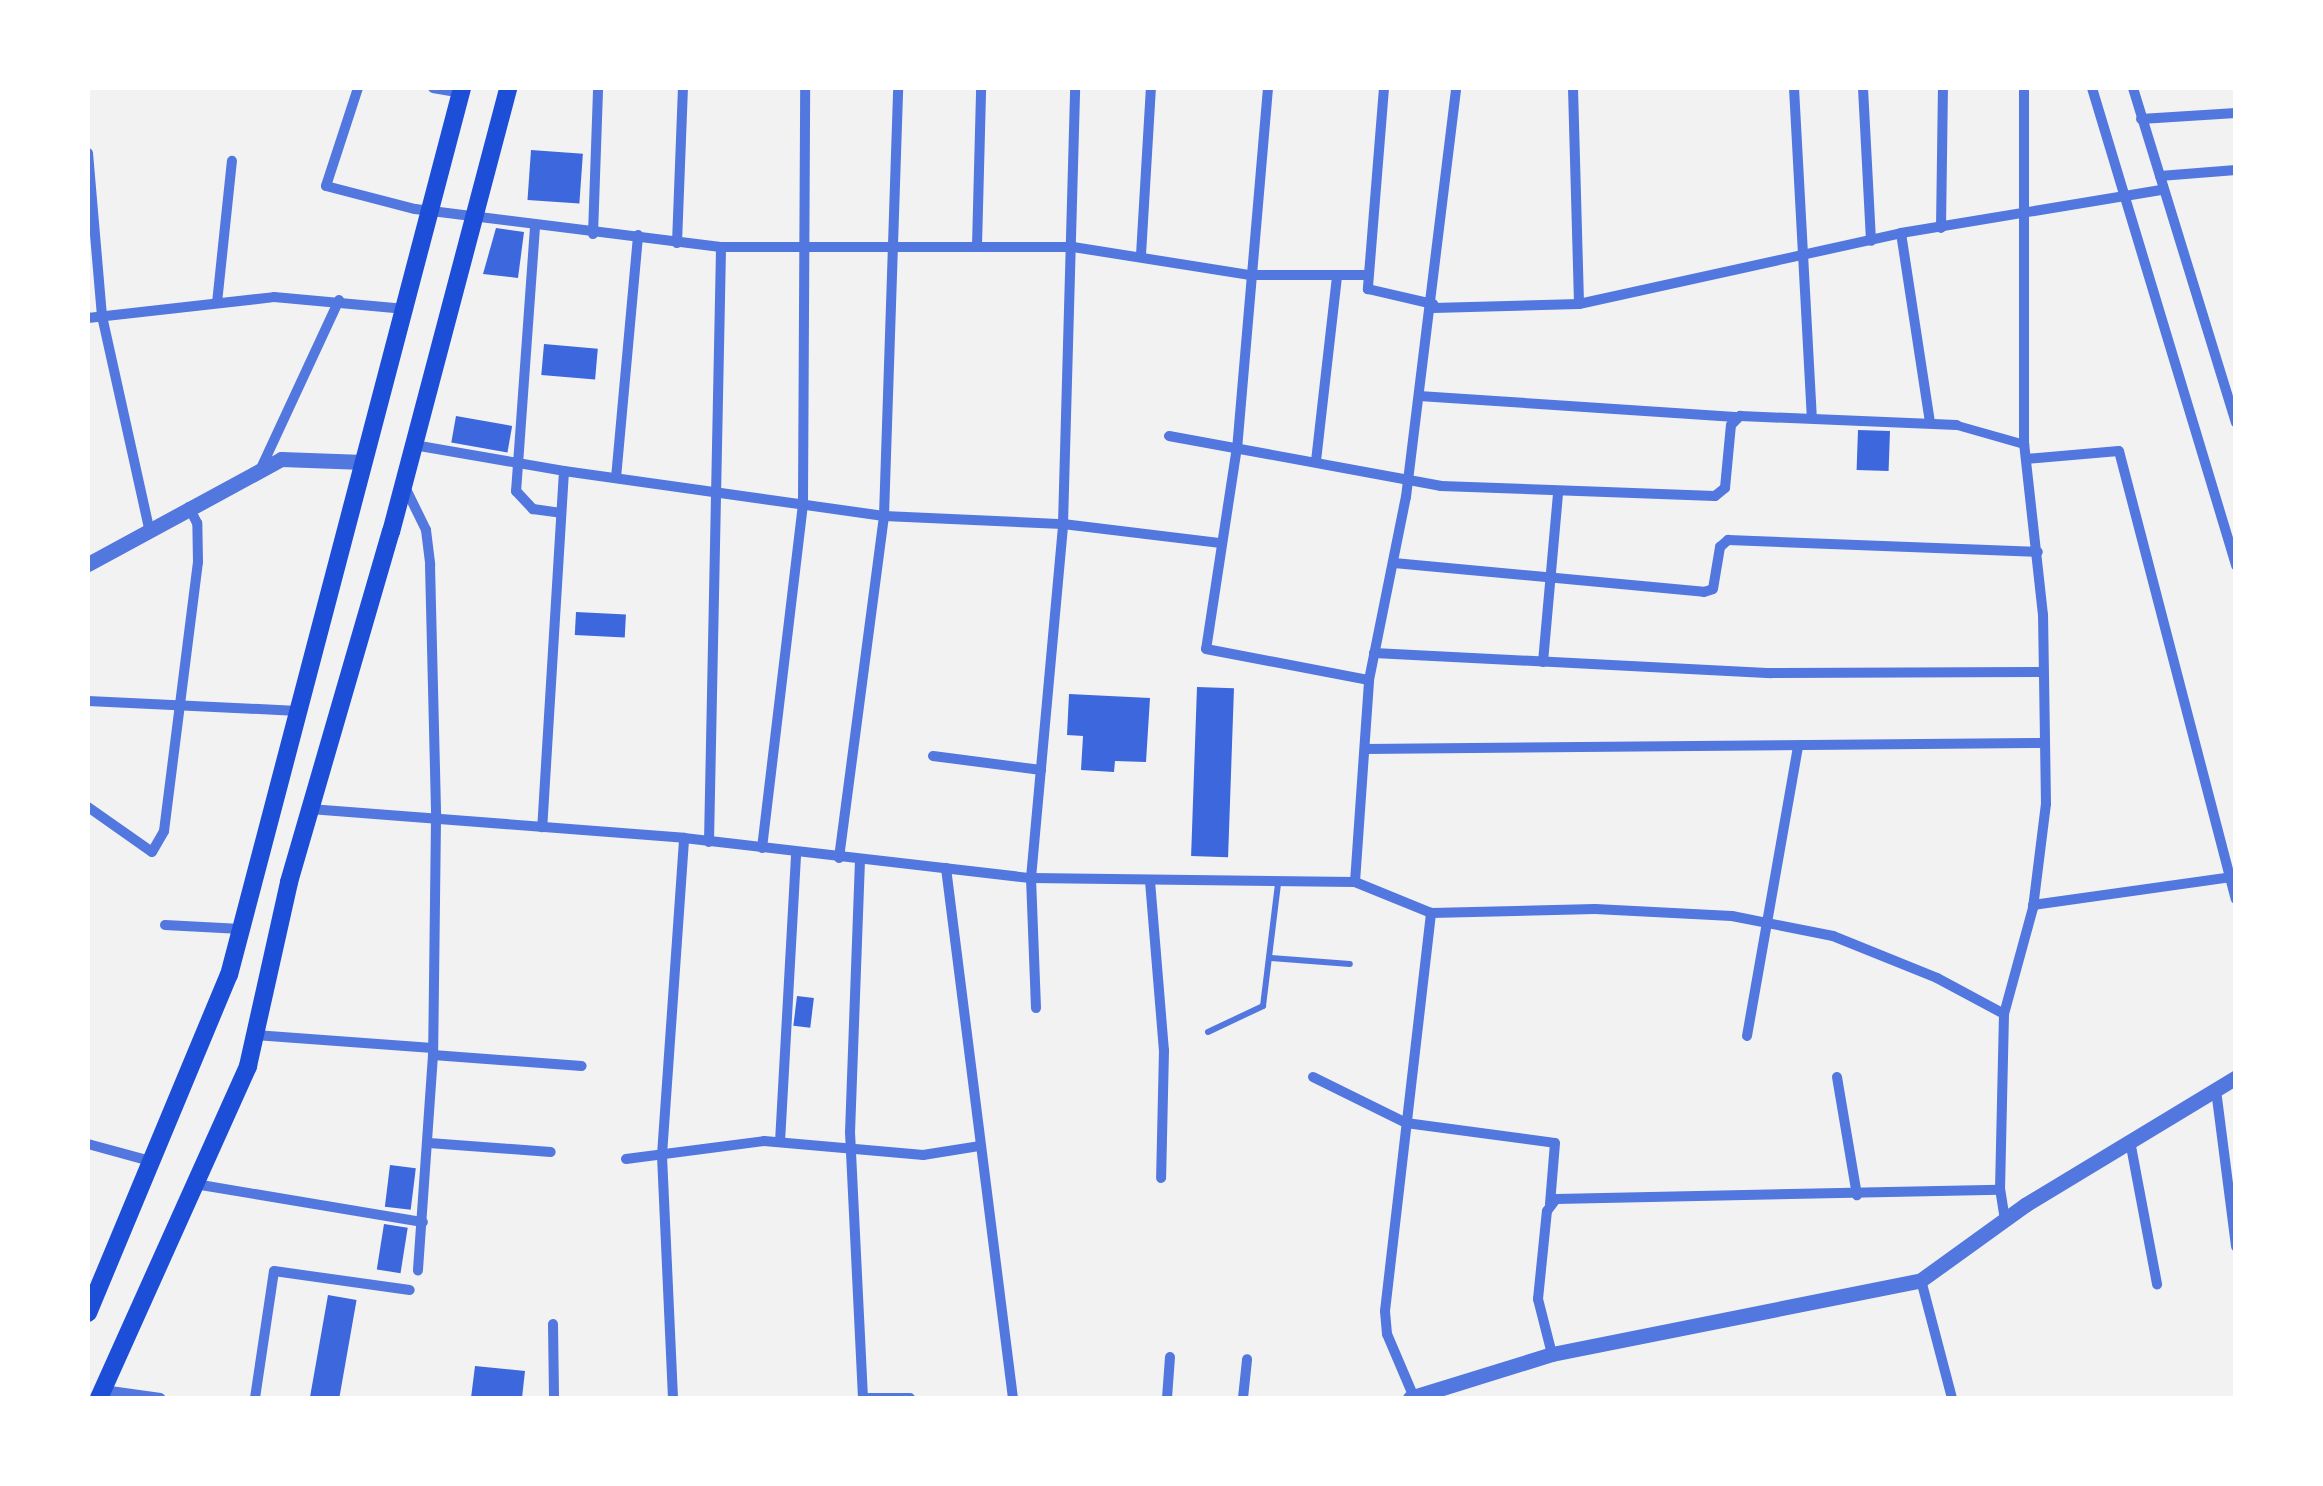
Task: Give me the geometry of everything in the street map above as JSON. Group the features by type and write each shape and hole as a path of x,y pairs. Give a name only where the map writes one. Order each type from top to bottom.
{"main road":[{"path":"101,1394 195,1184 256,1035 310,809 404,484 508,88"},
{"path":"88,1313 229,975 461,90"}],"street":[{"path":"358,88 326,186 432,212 535,228 638,235 721,247 1073,247 1248,275 1368,275"},
{"path":"433,88 461,90"},
{"path":"593,234 598,88"},
{"path":"677,243 684,88"},
{"path":"762,848 802,502 806,88"},
{"path":"839,858 884,516 898,88"},
{"path":"976,246 981,88"},
{"path":"1036,1008 1031,878 1064,524 1074,88"},
{"path":"1141,255 1151,88"},
{"path":"1268,88 1248,275 1237,447 1219,543 1208,651 1369,680"},
{"path":"1384,88 1375,264 1368,275 1368,289 1433,306 1579,304 1900,233 2027,216 2162,190"},
{"path":"1355,882 1369,680 1408,481 1433,306 1456,88"},
{"path":"1573,88 1579,304"},
{"path":"1794,88 1812,416"},
{"path":"1863,88 1871,241"},
{"path":"1940,228 1943,88"},
{"path":"2006,1220 2000,1190 2004,1014 2033,905 2046,804 2038,552 2024,444 2024,88"},
{"path":"2092,88 2120,197 2236,566"},
{"path":"2133,88 2236,422"},
{"path":"2142,119 2236,113"},
{"path":"88,153 102,316 149,528"},
{"path":"217,303 232,160"},
{"path":"2160,176 2236,170"},
{"path":"535,228 516,463 522,501 560,513"},
{"path":"1900,233 1930,422"},
{"path":"616,478 638,235"},
{"path":"710,842 720,492 721,247"},
{"path":"1316,461 1337,278"},
{"path":"88,318 274,296 405,308"},
{"path":"262,466 338,300"},
{"path":"1419,396 1735,417 1930,422 1957,425 2024,444"},
{"path":"1169,436 1408,481 1558,494 1720,496 1735,417"},
{"path":"414,445 564,471 884,516 1064,524 1219,543"},
{"path":"2026,459 2120,451 2236,899"},
{"path":"88,564 262,466 300,456 364,462"},
{"path":"542,826 564,471"},
{"path":"404,484 426,530 430,565 436,818 433,1052 418,1270"},
{"path":"1543,662 1558,494"},
{"path":"88,807 152,852 174,784 199,541 188,507"},
{"path":"1394,564 1704,592 1715,584 1720,547 1735,540 2038,552"},
{"path":"1374,653 1845,675 2043,672"},
{"path":"88,701 182,702 298,711"},
{"path":"1366,749 2042,743"},
{"path":"1747,1036 1798,748"},
{"path":"933,756 1041,770"},
{"path":"310,809 684,838 1031,878 1355,882 1430,913 1613,910 1768,922 1897,960 2004,1014"},
{"path":"673,1398 662,1154 684,838"},
{"path":"780,1142 796,852"},
{"path":"860,860 851,1150 866,1398 910,1398"},
{"path":"946,868 1013,1398"},
{"path":"2033,905 2231,877"},
{"path":"1150,881 1164,1050 1161,1178"},
{"path":"1430,913 1385,1324 1412,1397 1552,1354 1921,1280 2006,1220 2236,1077"},
{"path":"165,924 241,929"},
{"path":"256,1035 582,1066"},
{"path":"1313,1077 1406,1123 1555,1142 1538,1300 1552,1354"},
{"path":"1837,1078 1857,1194"},
{"path":"2216,1090 2236,1247"},
{"path":"2130,1141 2157,1284"},
{"path":"626,1158 780,1142 923,1155 980,1146"},
{"path":"429,1143 551,1152"},
{"path":"88,1144 150,1161"},
{"path":"195,1184 423,1222"},
{"path":"1550,1204 1562,1198 2000,1190"},
{"path":"255,1398 274,1271 410,1290"},
{"path":"1921,1280 1952,1398"},
{"path":"552,1324 554,1398"},
{"path":"1167,1398 1170,1357"},
{"path":"1243,1398 1246,1359"},
{"path":"101,1394 160,1398"}],"lane":[{"path":"1208,1032 1260,1013 1271,958 1278,883"},
{"path":"1271,958 1350,964"}],"building":[{"path":"531,150 583,154 579,204 528,200"},
{"path":"496,228 524,232 518,278 483,274"},
{"path":"544,344 598,349 595,380 541,375"},
{"path":"456,416 512,426 507,452 451,443"},
{"path":"1858,430 1890,431 1889,471 1857,470"},
{"path":"576,612 626,615 625,638 575,635"},
{"path":"1197,687 1234,688 1228,857 1191,856"},
{"path":"1069,694 1150,698 1146,762 1115,761 1114,772 1081,770 1083,736 1067,735"},
{"path":"797,996 814,998 810,1028 793,1026"},
{"path":"390,1165 416,1168 411,1210 385,1207"},
{"path":"384,1224 408,1228 401,1273 377,1269"},
{"path":"328,1295 357,1300 339,1398 310,1397"},
{"path":"475,1366 525,1371 522,1398 471,1398"}]}
